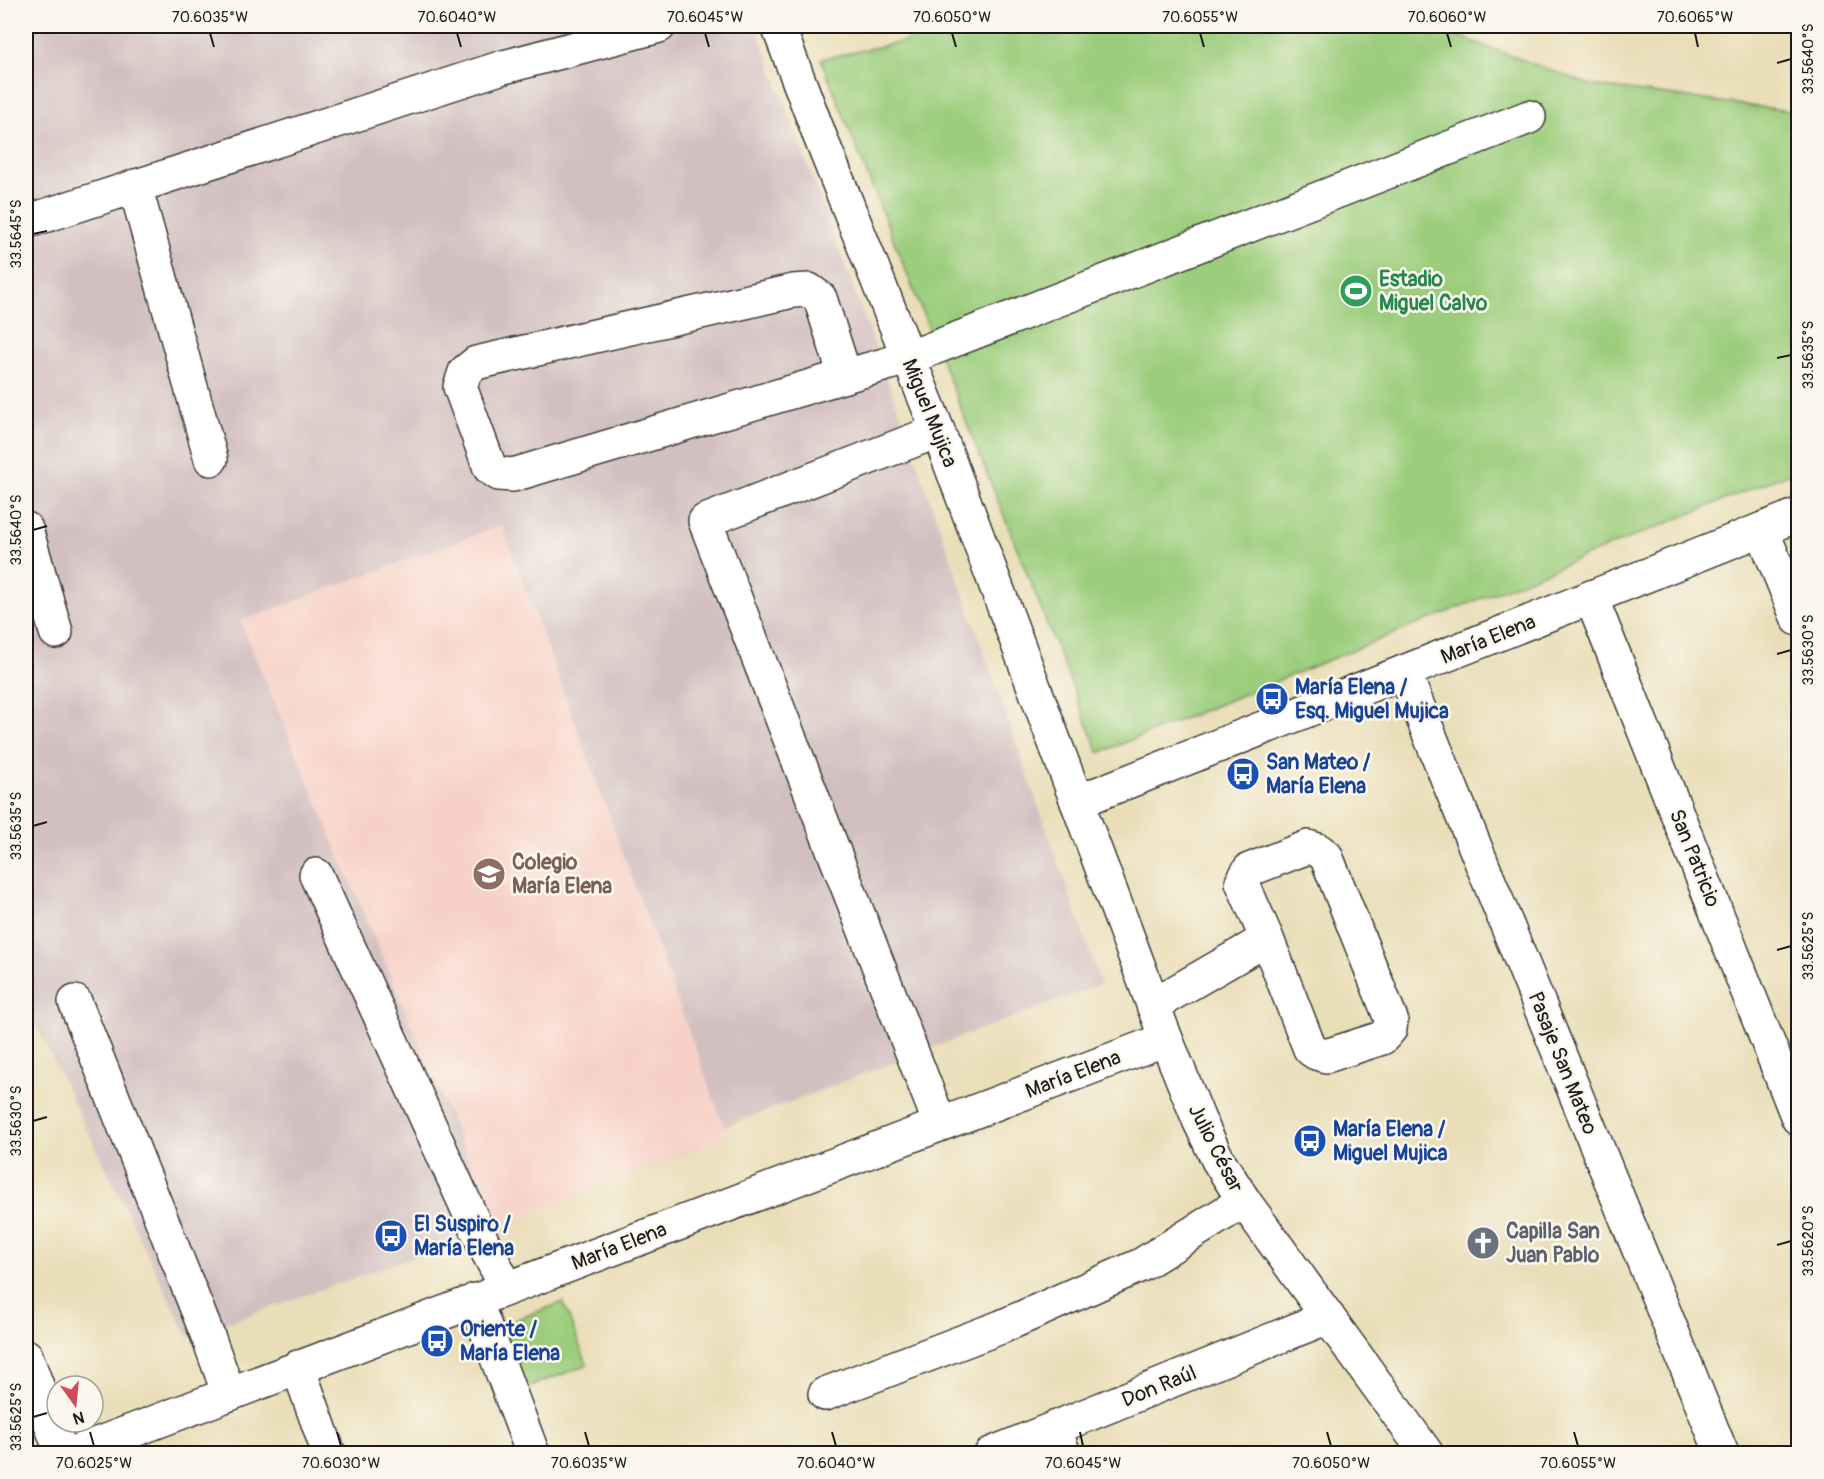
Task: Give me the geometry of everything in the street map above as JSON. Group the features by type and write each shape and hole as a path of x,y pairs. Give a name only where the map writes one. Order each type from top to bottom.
{"street":[{"path":"26,222 500,68 658,26"},
{"name":"Miguel Mujica","path":"778,26 938,431 1077,802"},
{"path":"845,376 820,298 809,290 793,291 476,363 465,372 460,387 490,468 499,474 513,475 908,358 1529,117"},
{"path":"135,186 211,459"},
{"path":"938,431 705,521 940,1124"},
{"name":"María Elena","path":"1077,802 1798,515"},
{"path":"26,529 56,632"},
{"path":"1762,530 1798,619"},
{"name":"San Patricio","path":"1591,597 1798,1118"},
{"name":"Pasaje San Mateo","path":"1404,672 1722,1454"},
{"name":"Julio César","path":"1077,802 1166,1039 1218,1160 1244,1201 1427,1454"},
{"path":"1308,847 1318,850 1326,856 1391,1019 1390,1029 1382,1038 1326,1056 1310,1049 1267,939 1242,882 1244,876 1249,870 1308,847"},
{"path":"316,875 484,1245 507,1288"},
{"path":"1153,1005 1267,939"},
{"path":"75,1002 229,1394"},
{"name":"María Elena","path":"71,1454 125,1444 229,1394 298,1367 1166,1039"},
{"path":"825,1394 1001,1327 1141,1265 1244,1201"},
{"path":"475,1300 533,1454"},
{"name":"Don Raúl","path":"991,1454 1059,1441 1328,1317"},
{"path":"26,1356 62,1454"},
{"path":"298,1367 329,1454"}],"shaded area":[{"path":"26,26 756,26 891,389 1101,984 724,1127 502,525 240,621 497,1227 188,1337 26,1005"},
{"name":"Colegio María Elena","path":"502,524 728,1136 497,1227 240,621"}],"green space":[{"name":"Estadio Miguel Calvo","path":"976,26 1432,26 1590,85 1798,112 1798,470 1099,753 821,59"},
{"path":"563,1302 587,1365 525,1388 502,1325"}],"place":[{"name":"Estadio Miguel Calvo","path":"1356,291"},
{"name":"María Elena / Esq. Miguel Mujica","path":"1272,699"},
{"name":"San Mateo / María Elena","path":"1243,774"},
{"name":"Colegio María Elena","path":"489,874"},
{"name":"María Elena / Miguel Mujica","path":"1310,1141"},
{"name":"El Suspiro / María Elena","path":"391,1236"},
{"name":"Capilla San Juan Pablo","path":"1483,1243"},
{"name":"Oriente / María Elena","path":"437,1341"}]}
